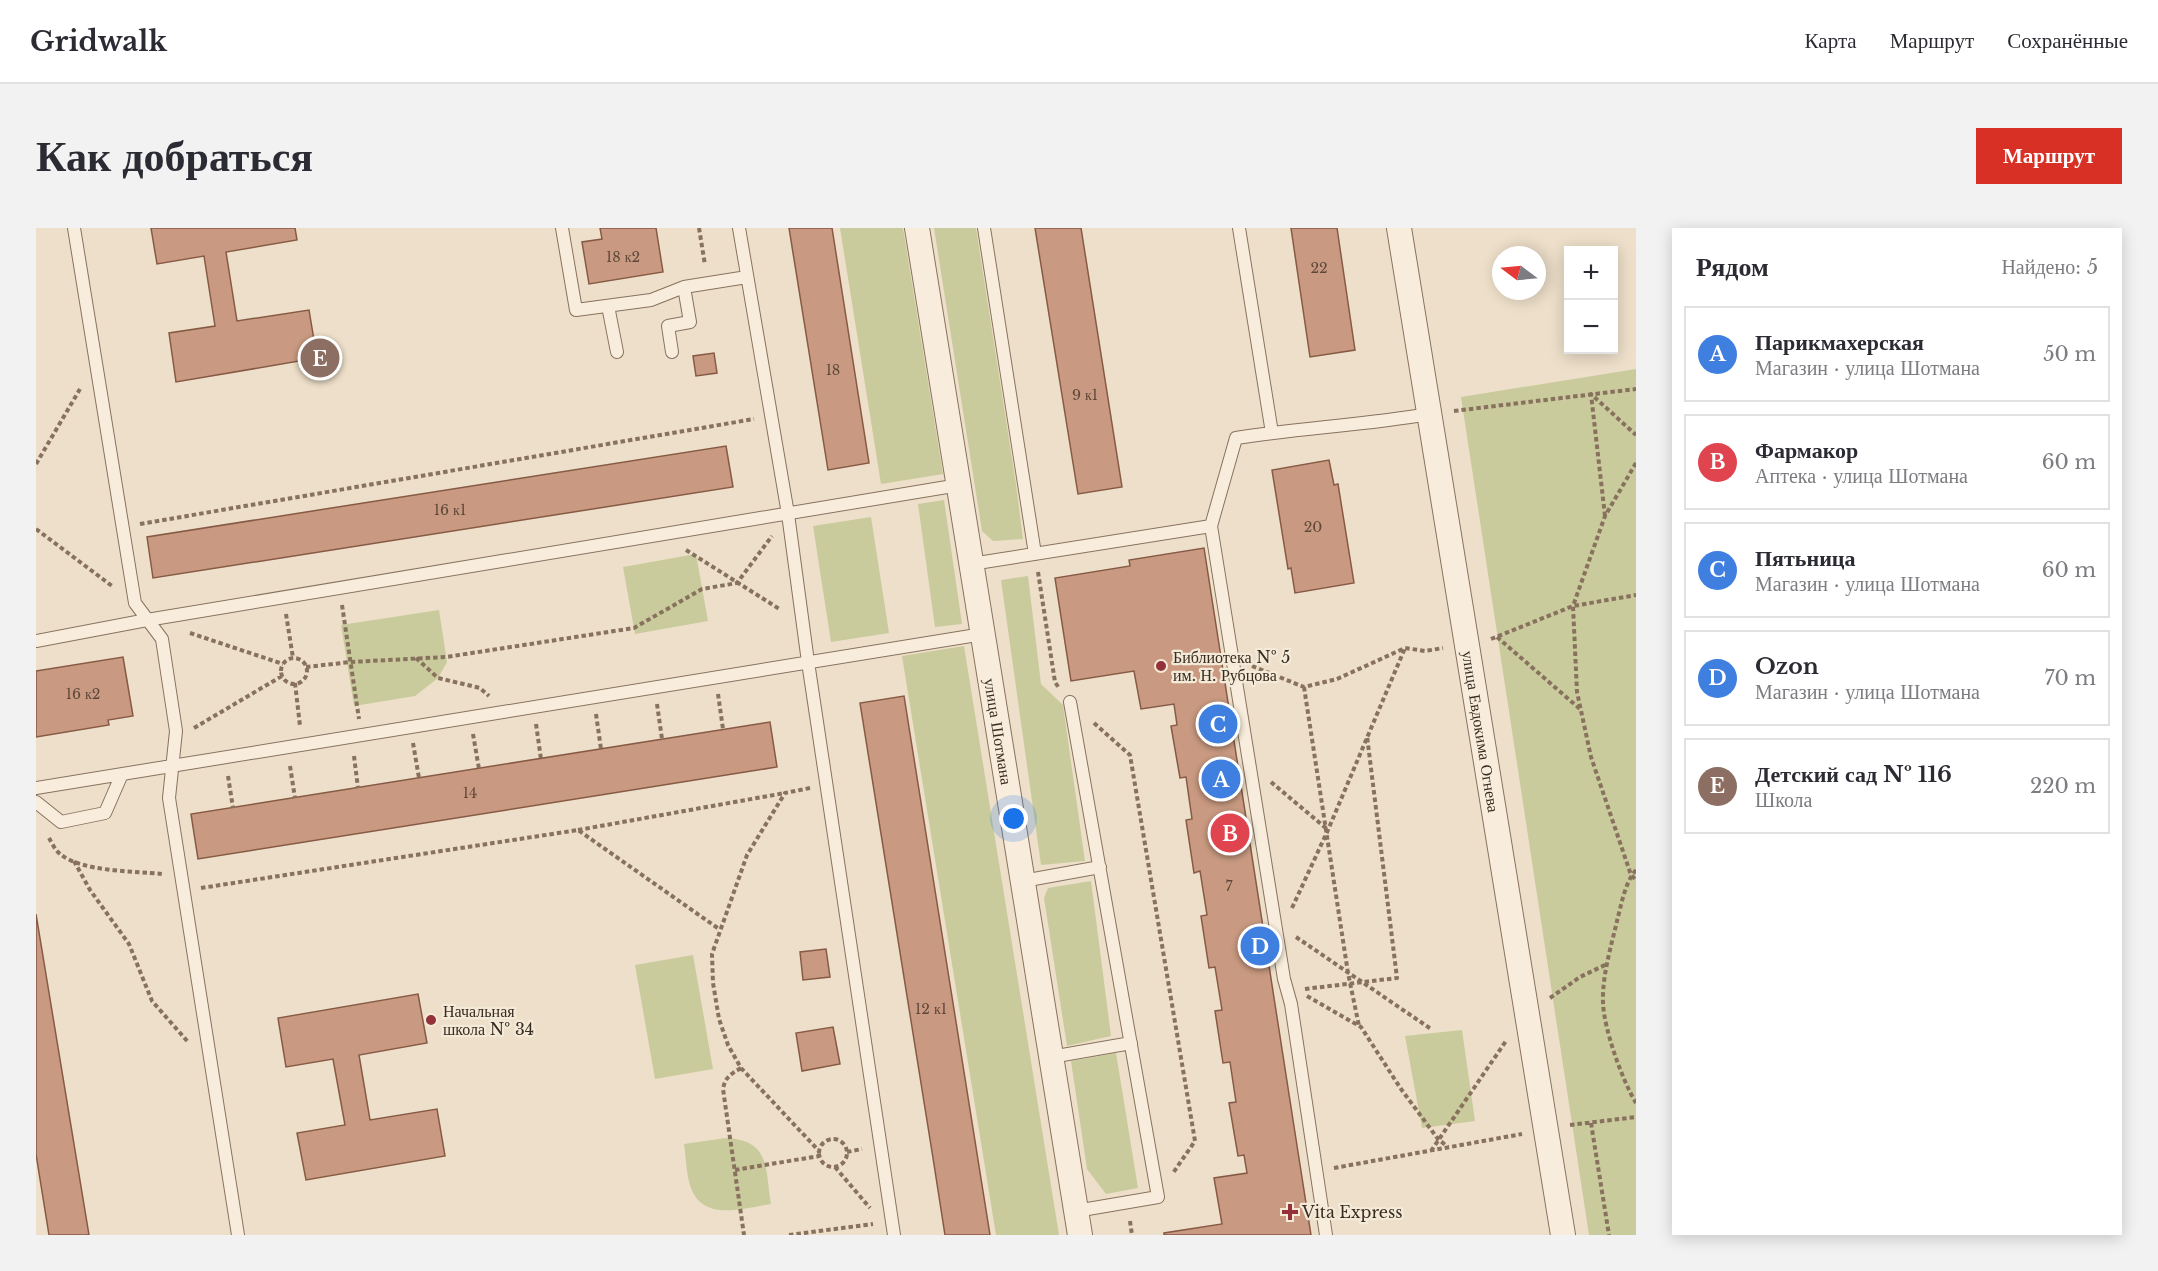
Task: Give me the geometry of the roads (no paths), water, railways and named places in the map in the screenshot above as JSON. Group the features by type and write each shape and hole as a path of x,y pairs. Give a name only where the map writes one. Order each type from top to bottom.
{"street":[{"name":"улица Шотмана","path":"917,228 1080,1235"},
{"name":"улица Евдокима Огнева","path":"1399,228 1563,1235"}],"lane":[{"path":"74,228 135,603 162,639 176,732 169,798 238,1235"},
{"path":"562,228 576,310 651,300 684,287 747,278"},
{"path":"739,228 788,514 802,623 894,1235"},
{"path":"984,228 1035,554"},
{"path":"1239,228 1272,433"},
{"path":"672,352 668,326 690,322 684,287"},
{"path":"608,306 617,352"},
{"path":"1326,1235 1291,1004 1284,979 1280,933 1211,526 1236,438 1390,421 1429,414"},
{"path":"36,641 147,620 959,484"},
{"path":"971,564 1211,526"},
{"path":"36,788 983,634"},
{"path":"1070,702 1158,1197 1076,1211"},
{"path":"36,802 61,822 105,813 122,774"},
{"path":"1023,881 1100,867"},
{"path":"1051,1057 1131,1043"}],"place":[{"name":"Детский сад № 116","path":"320,358"},
{"name":"Библиотека № 5 им. Н. Рубцова","path":"1161,666"},
{"name":"Пятьница","path":"1218,724"},
{"name":"Парикмахерская","path":"1221,779"},
{"name":"Фармакор","path":"1230,833"},
{"name":"Ozon","path":"1260,946"},
{"name":"Начальная школа № 34","path":"431,1020"},
{"name":"Vita Express","path":"1290,1212"}]}
